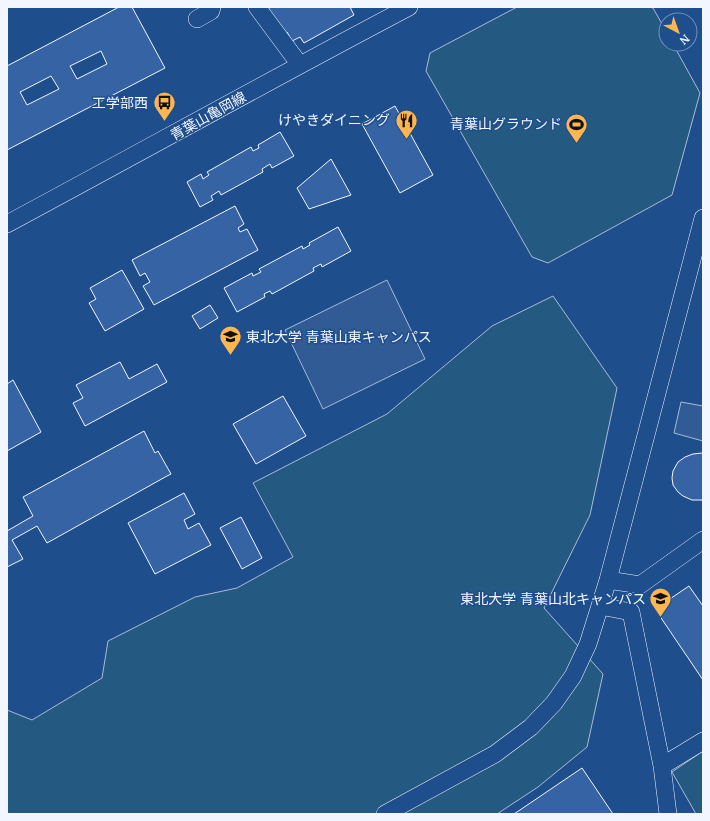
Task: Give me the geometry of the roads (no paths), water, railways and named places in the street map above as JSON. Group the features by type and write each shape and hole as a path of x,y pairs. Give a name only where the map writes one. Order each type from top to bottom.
{"street":[{"path":"197,20 211,11 212,7"},
{"path":"257,7 300,65"},
{"name":"青葉山亀岡線","path":"7,224 409,7"},
{"path":"385,814 495,754 531,727 554,703 573,676 588,644 608,580 703,218"},
{"path":"608,580 640,585 703,540"},
{"path":"600,606 631,612 662,766 668,814"},
{"path":"662,766 703,741"}],"place":[{"name":"工学部西","path":"164,122"},
{"name":"けやきダイニング","path":"406,140"},
{"name":"青葉山グラウンド","path":"577,144"},
{"name":"東北大学 青葉山東キャンパス","path":"231,356"},
{"name":"東北大学 青葉山北キャンパス","path":"661,618"}]}
